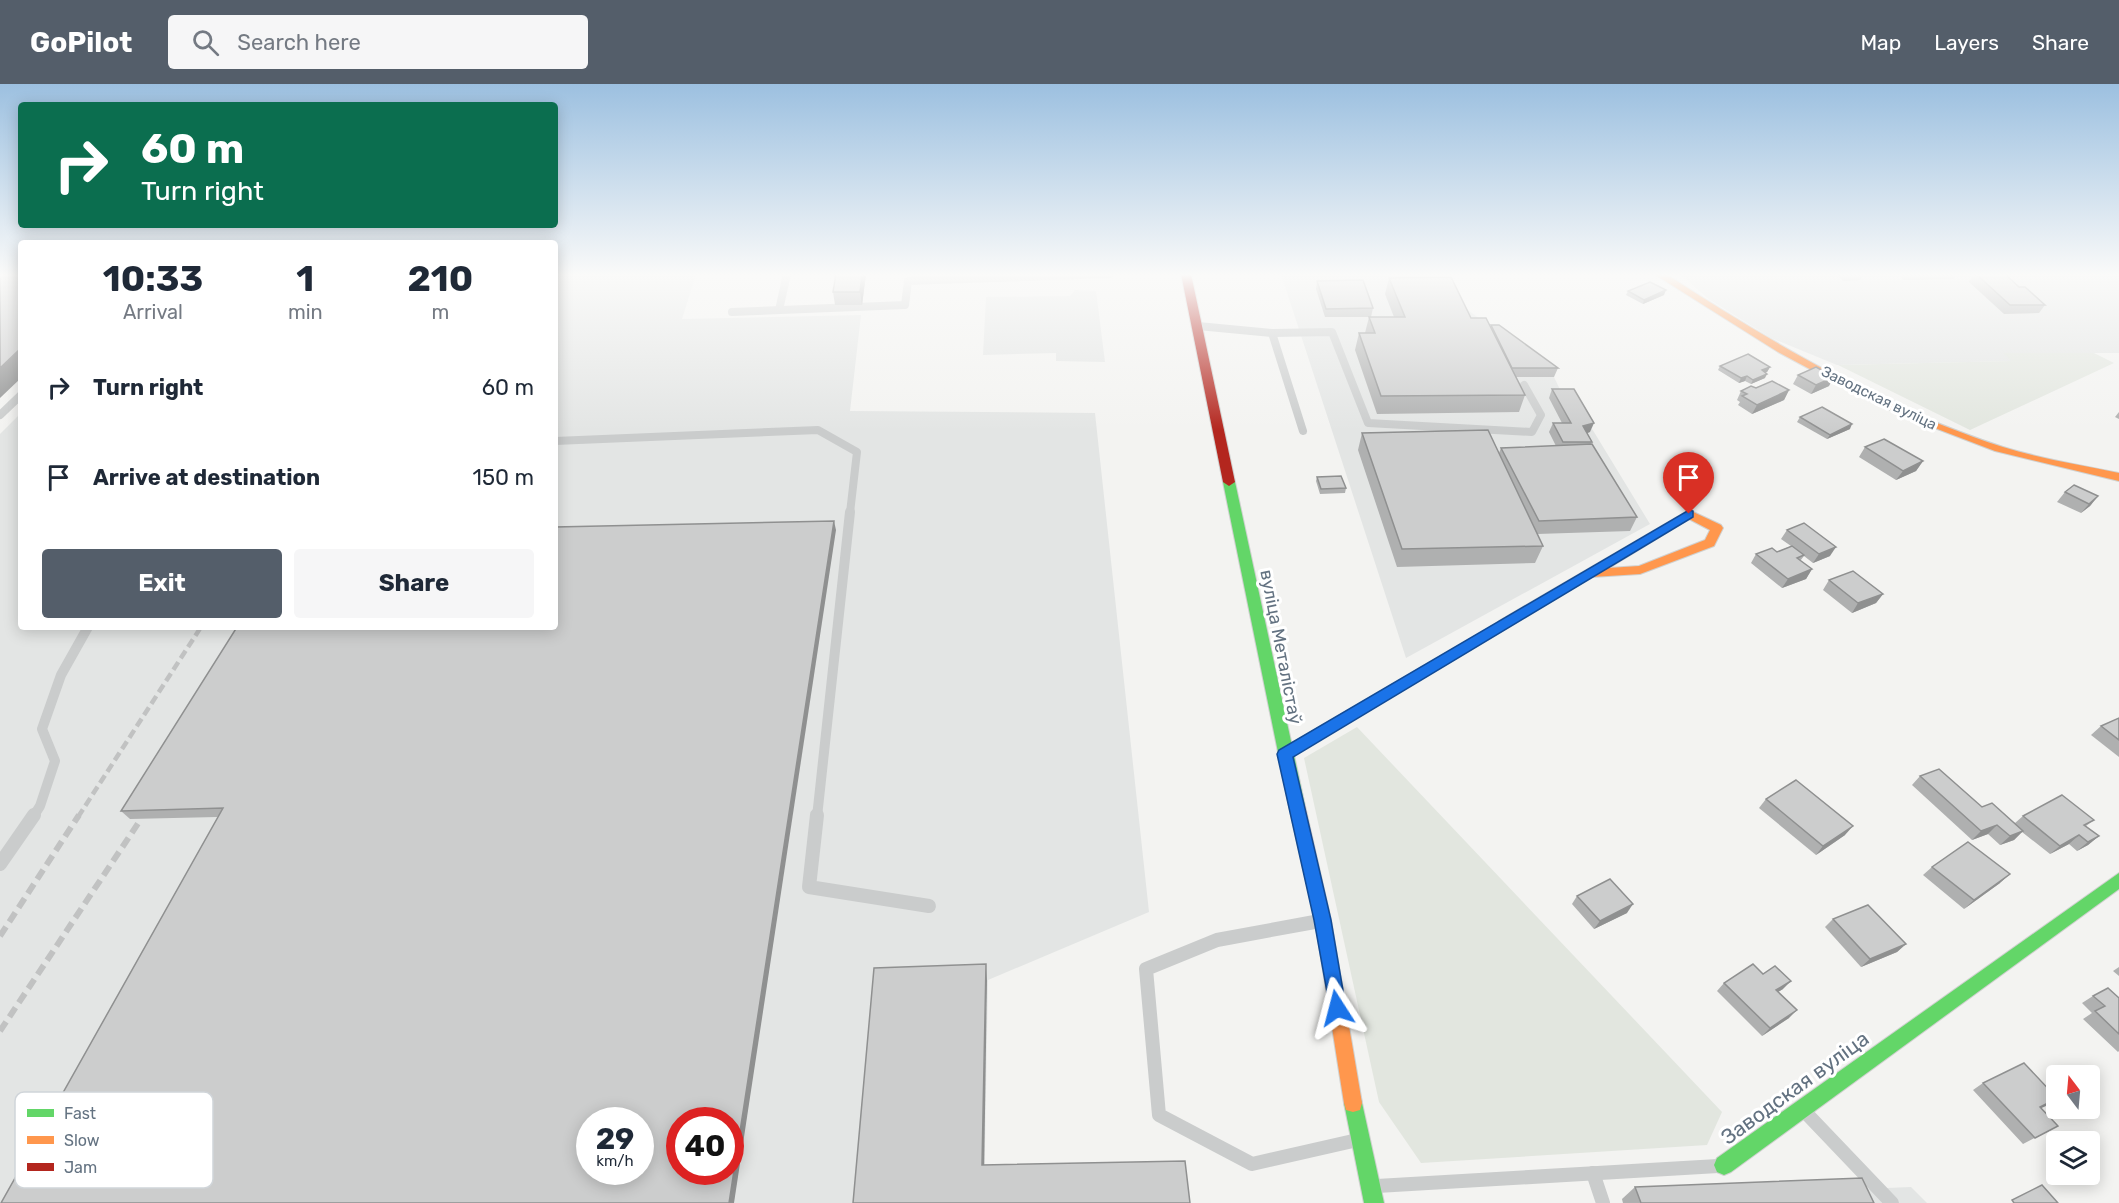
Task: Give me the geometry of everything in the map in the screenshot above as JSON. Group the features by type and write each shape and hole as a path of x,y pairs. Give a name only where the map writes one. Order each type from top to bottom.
{"street":[{"name":"вуліца Металістаў","path":"1198,326 1285,754 1323,920 1359,1140 1374,1203"},
{"name":"Заводская вуліца","path":"1737,326 1914,418 2000,450 2119,477"},
{"path":"1285,754 1689,514 1717,528 1710,543 1674,558 1640,570 1590,573"},
{"name":"Заводская вуліца","path":"1724,1165 2119,880"}],"lane":[{"path":"1200,326 1272,333 1332,332 1368,423 1532,432 1541,415 1524,385"},
{"path":"1272,333 1303,431"},
{"path":"0,416 18,398"},
{"path":"558,441 818,430 857,452 810,887 929,906"},
{"path":"0,864 40,806 55,761 42,729 61,675 86,630"},
{"path":"1323,920 1217,940 1146,969 1159,1116 1252,1164 1359,1140"},
{"path":"1802,1109 1892,1203"},
{"name":"Заводская вуліца","path":"1371,1187 1724,1165"},
{"path":"1593,1173 1603,1203"}],"shaded area":[{"path":"558,326 860,326 850,411 1095,413 1149,912 988,980 984,1203 0,1203 0,434 18,416 18,630 558,630"},
{"path":"984,326 1100,326 1105,362 1056,361 1056,353 983,355"},
{"path":"1298,326 1489,326 1554,377 1564,398 1571,398 1594,432 1650,524 1406,658"},
{"path":"1752,326 2119,326 2119,353 2005,353 2012,361 1837,365 1771,338"},
{"path":"2003,353 2094,353 2114,363 1970,430 1838,365 2011,361"},
{"path":"1357,727 1722,1112 1707,1145 1421,1163 1379,1102 1304,758"},
{"path":"1911,1187 1927,1203 1623,1203 1622,1199"}],"building":[{"path":"0,326 18,326 18,351 0,368"},
{"path":"1372,326 1490,326 1525,395 1381,396 1359,333 1375,333"},
{"path":"1492,326 1501,326 1558,368 1512,368"},
{"path":"1748,354 1770,367 1762,370 1767,374 1753,380 1747,376 1741,378 1720,366"},
{"path":"1816,367 1834,377 1816,385 1798,375"},
{"path":"1772,381 1789,390 1757,405 1742,396 1747,394 1741,391 1751,386 1756,388"},
{"path":"1552,389 1574,389 1594,423 1583,426 1592,442 1563,442 1553,423 1571,423"},
{"path":"1822,407 1852,424 1830,435 1800,417"},
{"path":"1488,430 1543,546 1402,549 1362,433"},
{"path":"1884,439 1923,461 1903,471 1865,447"},
{"path":"1592,444 1637,517 1539,521 1501,448"},
{"path":"1341,476 1346,488 1321,489 1317,477"},
{"path":"2074,485 2098,496 2089,504 2065,492"},
{"path":"834,521 744,1107 666,1107 666,1185 732,1185 729,1203 1,1203 15,1178 15,1188 213,1188 213,1092 63,1092 223,808 121,811 235,630 558,630 558,527"},
{"path":"1804,523 1836,547 1819,554 1787,530"},
{"path":"1792,546 1804,555 1797,558 1812,569 1788,579 1756,554 1772,548 1777,552"},
{"path":"1853,571 1883,594 1858,603 1829,580"},
{"path":"2119,718 2119,740 2101,726"},
{"path":"1939,769 1982,807 1992,803 2023,831 2010,836 1997,825 1981,831 1920,776"},
{"path":"1796,780 1853,826 1823,846 1766,799"},
{"path":"2062,795 2094,820 2084,825 2099,836 2088,842 2079,835 2060,846 2023,816"},
{"path":"1968,842 2010,874 1974,900 1932,867"},
{"path":"1610,879 1633,904 1600,921 1577,896"},
{"path":"1868,905 1906,944 1870,959 1833,919"},
{"path":"986,964 982,1165 1185,1161 1190,1203 853,1203 874,968"},
{"path":"1753,964 1763,974 1775,966 1791,981 1776,990 1797,1010 1770,1028 1724,983"},
{"path":"2108,988 2119,998 2119,1034 2095,1011 2105,1006 2093,996"},
{"path":"2024,1063 2046,1086 2046,1104 2040,1107 2046,1113 2046,1119 2051,1119 2058,1126 2035,1138 1983,1083"},
{"path":"1862,1178 1874,1203 1641,1203 1635,1187"},
{"path":"2042,1185 2058,1203 2014,1203 2012,1200"}],"railway":[{"path":"78,817 199,630"},
{"path":"0,936 79,815"},
{"path":"0,1031 141,819"}],"traffic: fast":[{"path":"1229,482 1297,806"},
{"path":"1724,1165 2119,880"},
{"path":"1353,1103 1374,1203"}],"traffic: slow":[{"path":"1742,326 1781,350 1866,395 1954,433 1999,449 2119,477"},
{"path":"1504,624 1689,514 1717,528 1710,543 1640,570 1590,573"},
{"path":"1297,806 1323,920 1353,1103"}],"traffic: jam":[{"path":"1197,326 1229,482"},
{"path":"1285,754 1504,624"}],"route":[{"path":"1337,1008 1323,920 1285,754 1689,514"}]}
